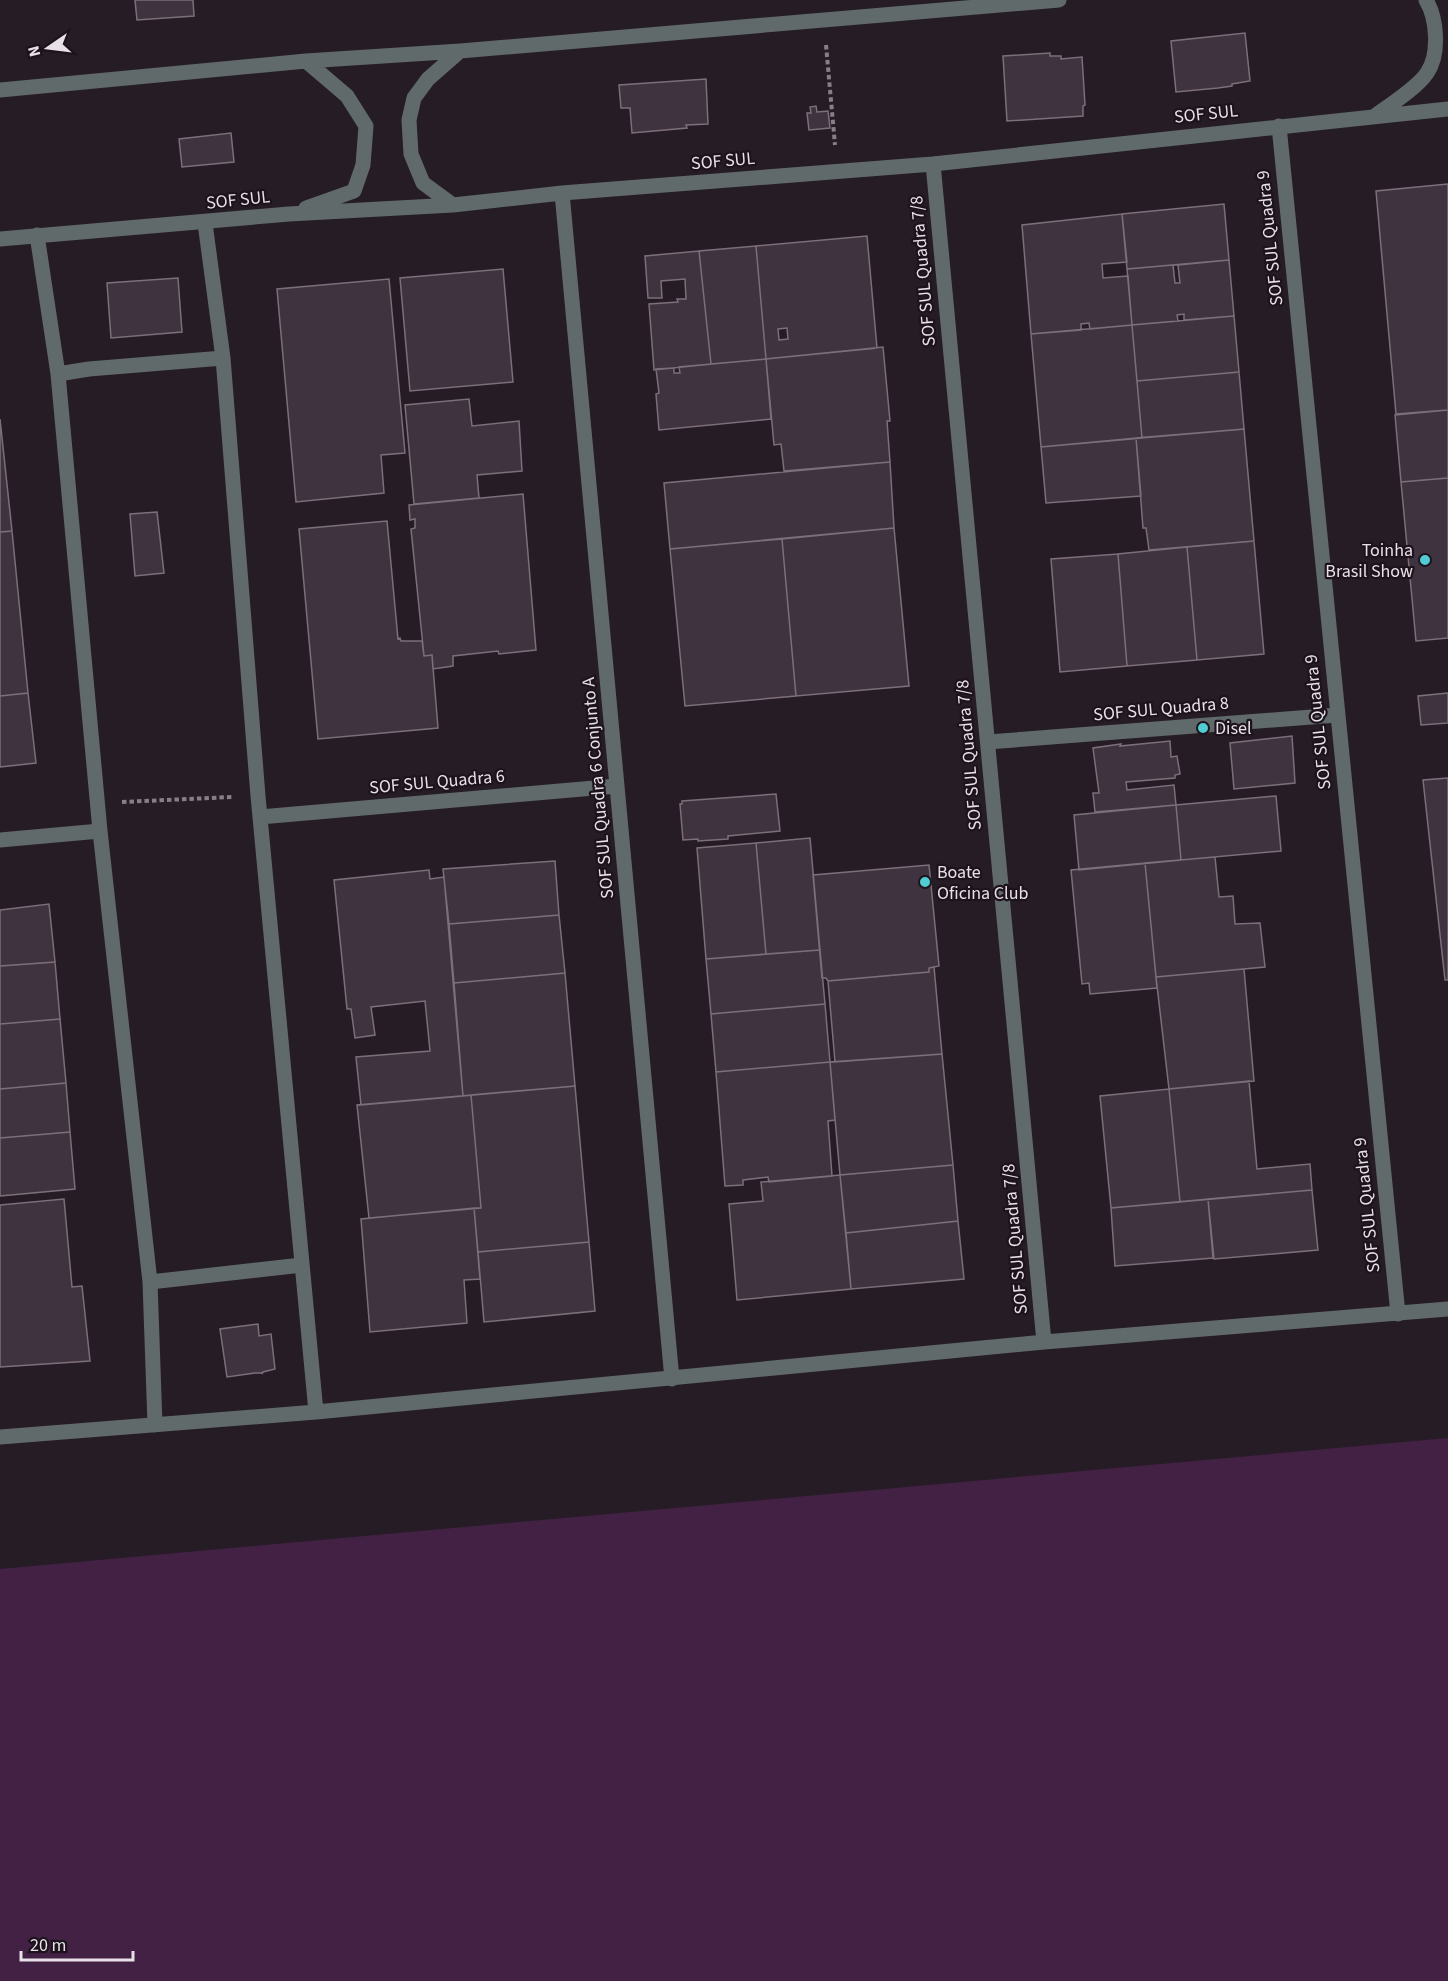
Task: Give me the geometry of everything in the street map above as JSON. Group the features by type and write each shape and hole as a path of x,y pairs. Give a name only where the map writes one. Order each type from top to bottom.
{"street":[{"path":"871,0 872,16"},
{"path":"0,90 306,61 460,51 1059,0"},
{"path":"1376,115 1405,94 1428,73 1435,50 1435,27 1426,0"},
{"path":"453,205 423,183 411,154 409,120 414,98 428,79 460,51"},
{"path":"289,214 354,191 363,165 366,126 346,96 306,61"},
{"name":"SOF SUL","path":"0,239 289,214 453,205 562,193 933,164 1448,109"},
{"name":"SOF SUL Quadra 9","path":"1279,126 1398,1314"},
{"name":"SOF SUL Quadra 7/8","path":"933,164 1044,1342"},
{"name":"SOF SUL Quadra 6 Conjunto A","path":"562,193 672,1379"},
{"path":"205,223 223,358 258,796 316,1412"},
{"path":"37,235 58,374 100,831 150,1282 155,1425"},
{"path":"58,374 89,369 223,358"},
{"name":"SOF SUL Quadra 8","path":"988,742 1337,715"},
{"name":"SOF SUL Quadra 6","path":"260,817 617,786"},
{"path":"0,840 100,831"},
{"path":"150,1282 302,1265"},
{"path":"0,1437 316,1412 1044,1342 1448,1309"}],"path":[{"path":"824,20 837,171"},
{"path":"98,803 258,796"}],"shaded area":[{"path":"1448,1438 1448,1981 0,1981 0,1569"}],"building":[{"path":"135,0 193,0 194,16 137,20"},
{"path":"1245,33 1250,81 1232,84 1232,86 1176,92 1171,41"},
{"path":"1050,53 1050,56 1061,56 1061,59 1082,57 1085,105 1083,116 1007,121 1003,56"},
{"path":"706,79 708,124 632,133 630,108 621,108 619,85"},
{"path":"816,106 817,112 828,111 830,128 809,130 807,113 811,113 810,107"},
{"path":"231,133 234,162 182,167 179,139"},
{"path":"1448,184 1448,410 1396,414 1376,191"},
{"path":"1224,204 1229,260 1127,269 1122,214"},
{"path":"1122,214 1127,262 1102,264 1103,278 1128,276 1132,325 1090,329 1089,323 1081,324 1081,330 1031,334 1022,225"},
{"path":"867,236 877,348 766,359 756,246","holes":["787,328 788,339 779,340 778,329"]},
{"path":"756,246 766,359 711,364 699,251"},
{"path":"699,251 711,364 654,370 649,304 678,302 677,299 686,299 685,279 661,281 662,298 648,298 645,256"},
{"path":"1229,260 1234,316 1184,320 1184,314 1177,315 1178,321 1132,325 1127,269 1173,265 1175,283 1180,283 1178,265"},
{"path":"503,269 513,382 410,391 400,278"},
{"path":"178,278 182,332 111,338 107,283"},
{"path":"389,279 405,453 381,455 384,493 296,502 277,289"},
{"path":"1234,316 1239,372 1137,381 1132,325"},
{"path":"1132,325 1142,438 1041,447 1031,334"},
{"path":"883,347 890,421 887,421 890,462 784,471 781,444 774,445 766,359"},
{"path":"766,359 771,419 659,430 656,394 659,393 656,369 674,368 674,373 680,373 679,367"},
{"path":"1239,372 1244,429 1142,438 1137,381"},
{"path":"469,399 472,426 519,421 522,471 477,475 479,498 414,504 405,405"},
{"path":"1448,410 1448,478 1401,482 1395,415"},
{"path":"0,419 12,531 0,532"},
{"path":"1244,429 1254,541 1149,550 1146,528 1143,528 1136,438"},
{"path":"1136,438 1141,496 1046,503 1041,447"},
{"path":"890,462 894,528 670,549 664,483"},
{"path":"1448,478 1448,638 1416,641 1401,482"},
{"path":"523,494 536,650 453,656 453,666 433,669 432,655 424,656 411,529 415,528 415,519 410,520 409,505"},
{"path":"157,512 164,573 135,576 130,514"},
{"path":"387,521 398,639 422,641 424,656 432,655 438,728 318,739 299,529"},
{"path":"894,528 909,686 796,696 782,539"},
{"path":"12,531 28,693 0,696 0,532"},
{"path":"782,539 796,696 685,706 670,549"},
{"path":"1254,541 1264,654 1197,660 1187,547"},
{"path":"1187,547 1197,660 1127,666 1118,554"},
{"path":"1118,554 1127,666 1060,672 1051,559"},
{"path":"28,693 36,763 0,767 0,696"},
{"path":"1448,693 1448,723 1421,725 1418,696"},
{"path":"1292,736 1295,783 1234,789 1230,743"},
{"path":"1170,741 1171,757 1177,756 1180,774 1175,775 1175,778 1126,782 1127,790 1174,785 1176,805 1095,812 1093,793 1099,793 1093,748"},
{"path":"1448,778 1448,980 1445,980 1423,780"},
{"path":"776,794 780,831 728,836 728,839 683,840 680,804 682,801"},
{"path":"1276,796 1281,851 1181,860 1176,805"},
{"path":"1176,805 1181,860 1079,870 1074,815"},
{"path":"810,838 820,950 766,954 756,843"},
{"path":"756,843 766,954 706,959 697,848"},
{"path":"1215,857 1219,897 1233,896 1235,924 1260,923 1265,967 1156,977 1145,863"},
{"path":"555,861 559,915 449,924 443,869"},
{"path":"1145,863 1157,988 1090,994 1089,983 1082,984 1071,870"},
{"path":"929,865 939,966 929,968 929,972 828,981 822,978 813,875"},
{"path":"429,870 430,879 444,877 463,1096 361,1105 356,1057 430,1051 425,1001 371,1007 375,1035 355,1038 351,1009 347,1009 334,880"},
{"path":"49,904 55,962 0,966 0,910"},
{"path":"559,915 565,973 454,983 449,924"},
{"path":"820,950 825,1004 711,1014 706,959"},
{"path":"55,962 60,1019 0,1024 0,966"},
{"path":"934,967 942,1054 835,1062 828,981 929,972 929,968"},
{"path":"1244,969 1254,1081 1169,1089 1156,977"},
{"path":"565,973 575,1086 463,1096 454,983"},
{"path":"825,1004 830,1062 716,1072 711,1014"},
{"path":"60,1019 66,1083 0,1089 0,1024"},
{"path":"942,1054 953,1165 840,1175 830,1062"},
{"path":"830,1062 835,1120 828,1121 832,1176 769,1182 768,1177 743,1180 743,1185 725,1186 716,1072"},
{"path":"1249,1081 1257,1169 1310,1164 1312,1190 1180,1202 1169,1089"},
{"path":"66,1083 70,1132 0,1138 0,1089"},
{"path":"575,1086 589,1242 478,1252 474,1208 481,1208 471,1095"},
{"path":"1169,1089 1180,1202 1111,1208 1100,1096"},
{"path":"471,1095 481,1208 369,1218 357,1105"},
{"path":"70,1132 75,1189 0,1196 0,1138"},
{"path":"953,1165 958,1221 846,1233 840,1175"},
{"path":"840,1175 851,1289 737,1300 729,1204 763,1201 761,1182"},
{"path":"1312,1190 1318,1250 1214,1259 1208,1199"},
{"path":"64,1199 72,1287 82,1286 90,1361 0,1367 0,1205"},
{"path":"1208,1199 1213,1258 1115,1266 1111,1208"},
{"path":"474,1208 480,1279 464,1280 467,1323 370,1332 361,1219"},
{"path":"958,1221 964,1279 851,1289 846,1233"},
{"path":"589,1242 595,1311 484,1322 478,1252"},
{"path":"258,1324 259,1336 271,1334 275,1369 262,1374 227,1377 220,1329"}],"place":[{"name":"Toinha Brasil Show","path":"1425,560"},
{"name":"Disel","path":"1203,728"},
{"name":"Boate Oficina Club","path":"925,882"}]}
